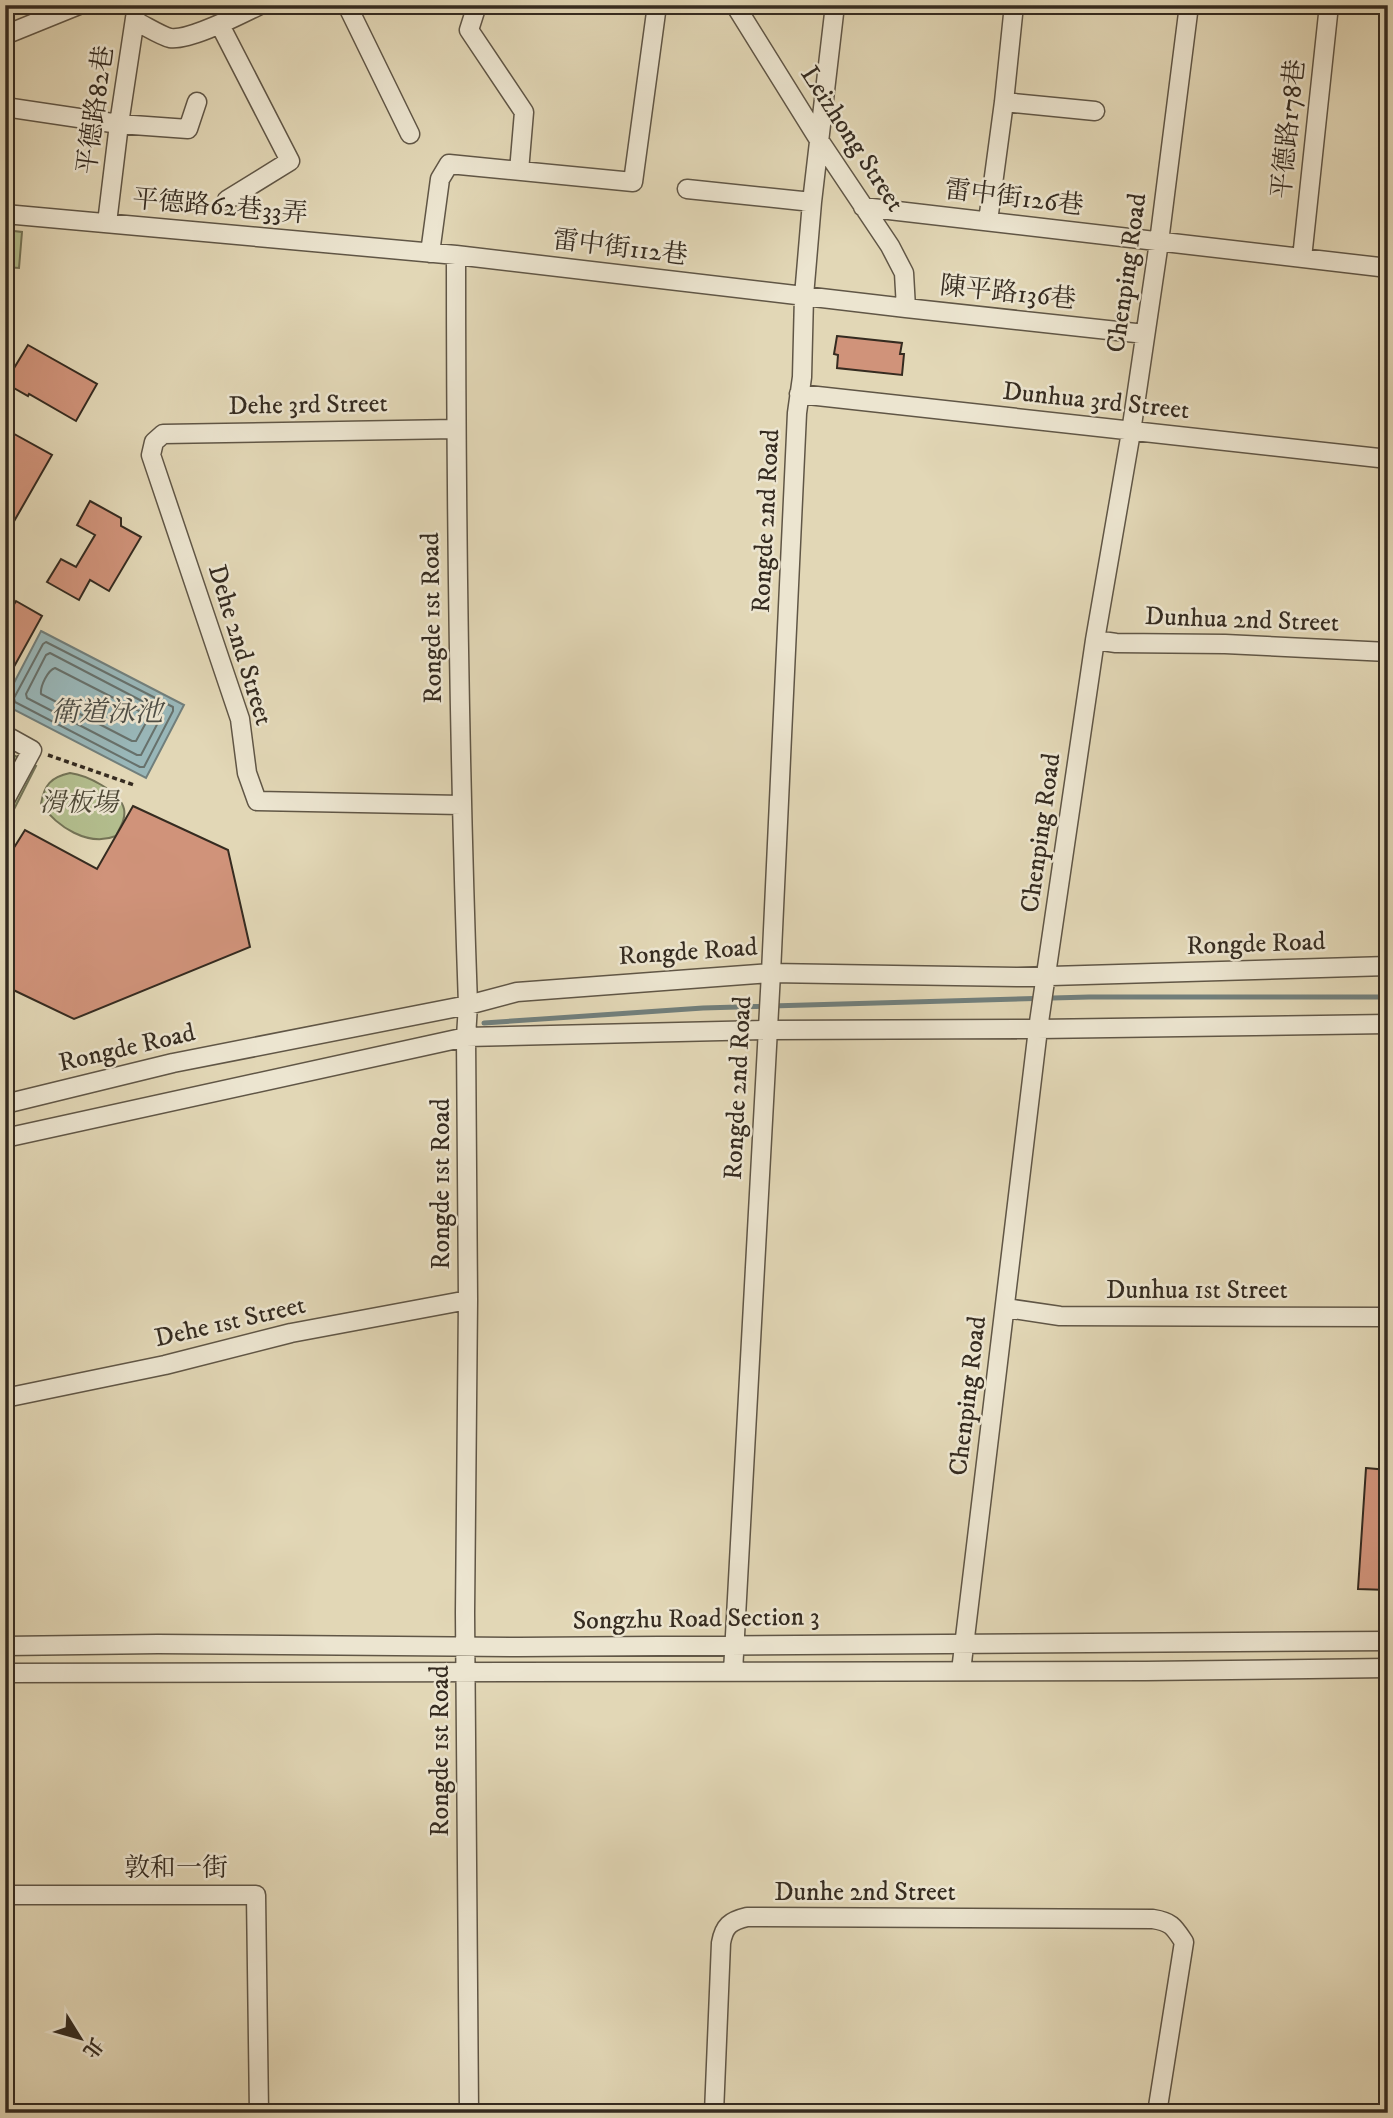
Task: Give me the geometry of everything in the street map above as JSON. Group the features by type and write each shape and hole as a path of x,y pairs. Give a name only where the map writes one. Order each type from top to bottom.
{"street":[{"path":"5,35 79,5"},
{"path":"136,13 171,38 220,25 260,5"},
{"path":"347,5 411,134"},
{"path":"477,5 469,30 524,112 519,171"},
{"path":"430,253 440,179 449,164 633,182 657,5"},
{"name":"Leizhong Street","path":"735,5 819,140 890,246 904,273 906,308"},
{"path":"804,296 835,5"},
{"path":"988,221 1014,5"},
{"name":"Chenping Road","path":"961,1671 1038,1029 1095,640 1131,432 1159,242 1188,5"},
{"name":"平德路178巷","path":"1302,258 1329,5"},
{"name":"平德路82巷","path":"107,223 118,124 136,13"},
{"path":"220,25 290,161 227,200"},
{"path":"5,107 118,124 188,130 197,102"},
{"path":"1004,102 1095,111"},
{"path":"687,189 812,202"},
{"name":"雷中街126巷","path":"863,207 1388,268"},
{"name":"平德路62巷33弄","path":"5,214 430,253"},
{"name":"雷中街112巷","path":"430,253 906,308"},
{"name":"Rongde 1st Road","path":"456,255 455,429 461,805 468,1005 466,1672 469,2113"},
{"name":"Rongde 2nd Road","path":"733,1672 802,377 804,296"},
{"name":"陳平路136巷","path":"906,308 1145,334"},
{"name":"Dunhua 3rd Street","path":"799,394 1388,459"},
{"name":"Dehe 3rd Street","path":"163,434 455,429"},
{"name":"Dehe 2nd Street","path":"163,434 154,442 151,455 240,719 247,773 257,800 461,805"},
{"name":"Dunhua 2nd Street","path":"1095,640 1116,643 1225,644 1388,652"},
{"path":"5,735 32,750 5,800"},
{"name":"Rongde Road","path":"5,1104 173,1063 468,1005 517,992 771,973 1046,976 1388,966"},
{"path":"5,1138 466,1037 768,1030 1388,1024"},
{"name":"Dehe 1st Street","path":"5,1398 165,1364 291,1333 468,1300"},
{"name":"Dunhua 1st Street","path":"1006,1308 1060,1316 1388,1317"},
{"name":"Songzhu Road Section 3","path":"5,1646 1388,1641"},
{"name":"Songzhu Road Section 3","path":"5,1674 1388,1668"},
{"name":"敦和一街","path":"5,1895 256,1895 259,2113"},
{"name":"Dunhe 2nd Street","path":"714,2113 723,1930 732,1921 747,1917 1166,1921 1175,1928 1184,1942 1157,2113"}],"path":[{"path":"32,750 134,785"}],"green space":[{"path":"5,230 22,232 19,268 5,267"},
{"path":"5,751 36,766 5,827"},
{"name":"滑板場","path":"70,773 102,785 121,802 124,816 116,836 95,839 74,833 56,820 41,804 50,783"}],"water":[{"name":"衛道泳池","path":"41,631 184,705 146,778 5,705 5,700"}],"building":[{"path":"837,336 902,343 902,375 837,368 838,355 834,354"},
{"path":"28,345 97,384 76,421 5,383"},
{"path":"7,430 52,455 5,537 5,452"},
{"path":"90,501 121,518 121,526 141,537 109,591 90,580 79,600 47,582 61,559 76,567 95,535 77,525"},
{"path":"16,601 42,616 5,683 5,620"},
{"path":"133,806 228,850 250,947 74,1019 5,986 5,862 25,830 97,869"},
{"path":"1366,1468 1388,1470 1388,1590 1358,1589"}],"waterway":[{"path":"484,1023 703,1008 1089,997 1388,997"}]}
